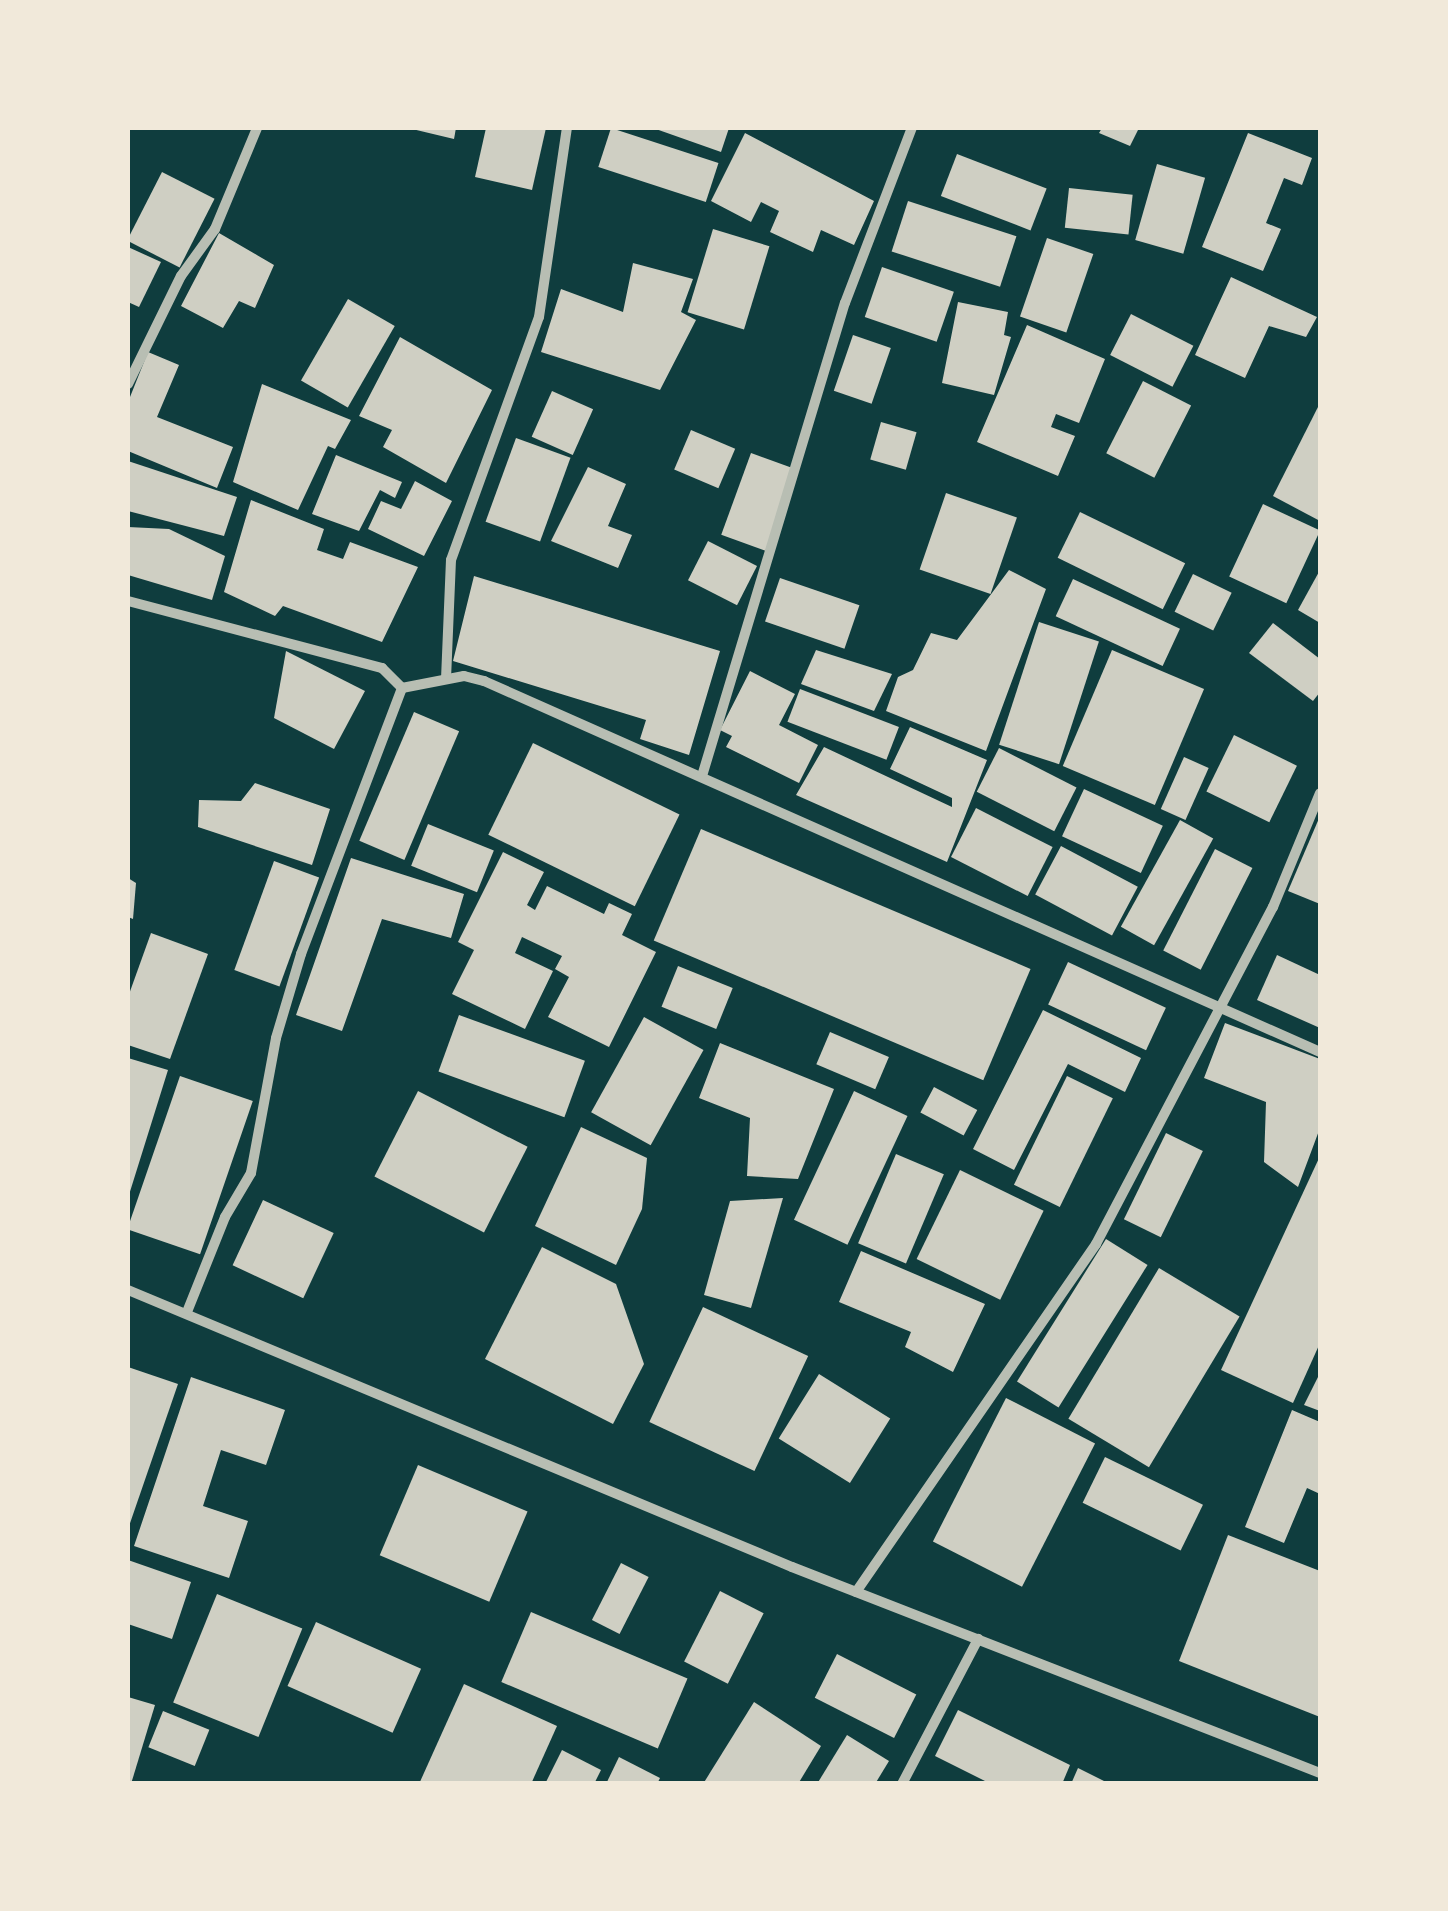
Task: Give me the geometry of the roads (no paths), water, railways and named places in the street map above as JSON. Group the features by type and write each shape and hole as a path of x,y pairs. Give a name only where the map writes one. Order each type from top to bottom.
{"street":[{"path":"128,384 181,276 216,229 257,128"},
{"path":"446,679 451,560 539,317 567,128"},
{"path":"702,776 844,302 912,128"},
{"path":"128,600 382,668 402,688"},
{"path":"402,688 446,679 484,682 1320,1052"},
{"path":"186,1312 225,1217 252,1173 276,1038 301,954 402,688"},
{"path":"856,1592 1096,1244 1222,1007 1320,793"},
{"path":"128,1290 856,1592 1320,1772"},
{"path":"902,1784 978,1639"}]}
